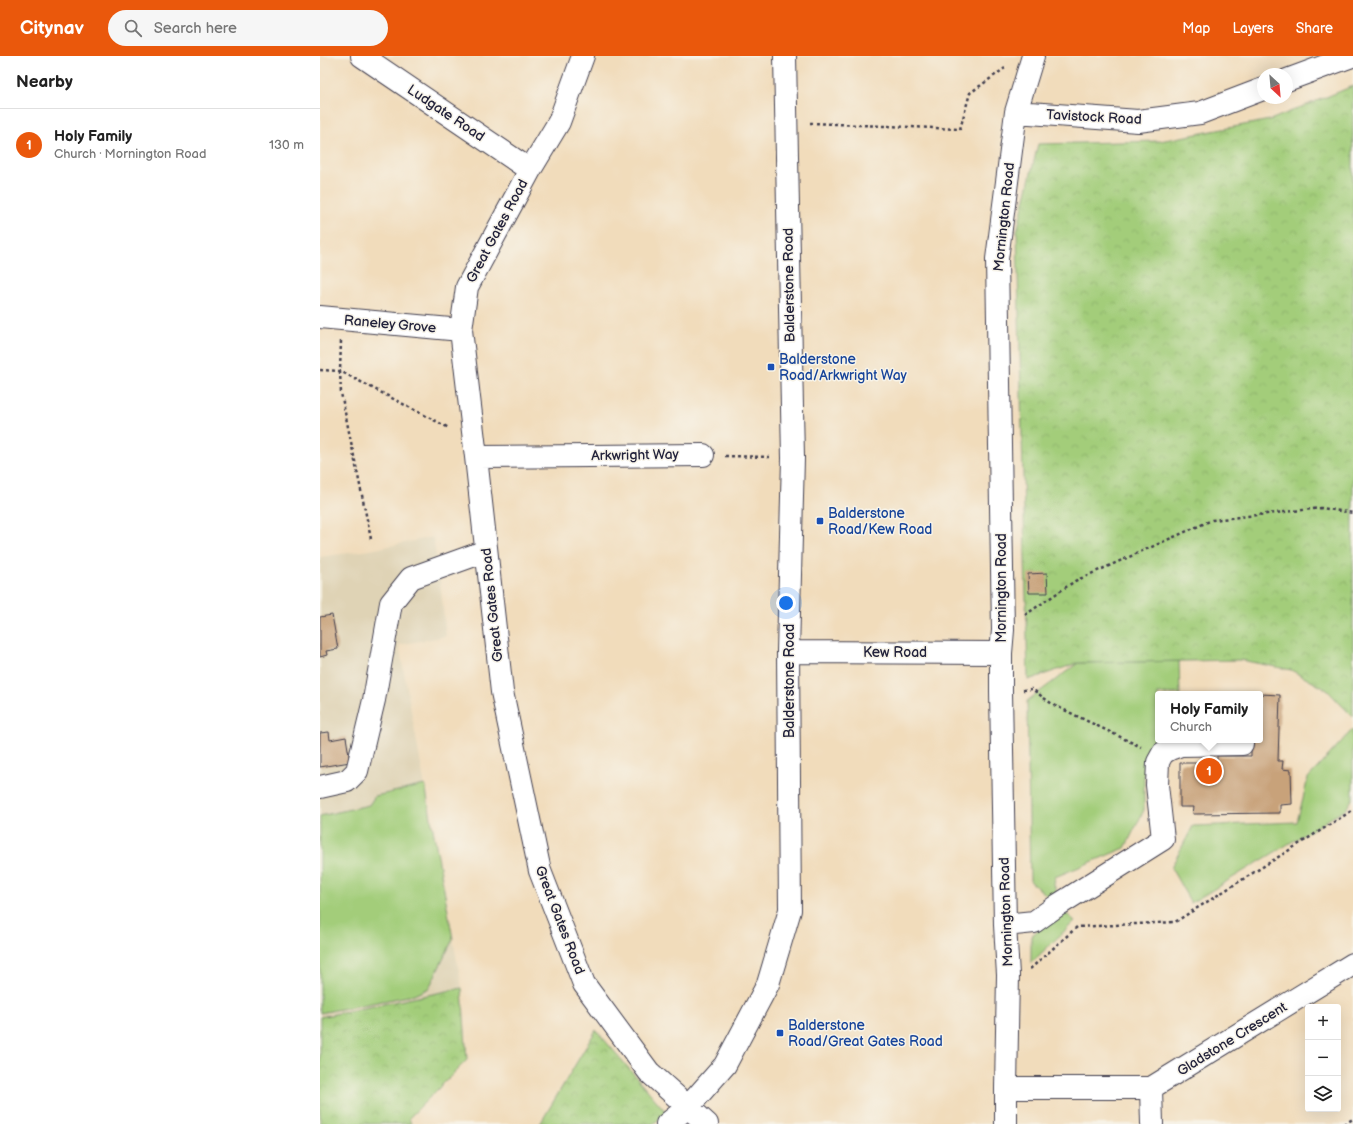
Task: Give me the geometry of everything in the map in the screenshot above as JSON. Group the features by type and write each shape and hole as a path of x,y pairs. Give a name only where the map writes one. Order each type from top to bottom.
{"street":[{"name":"Ludgate Road","path":"362,56 530,170"},
{"name":"Great Gates Road","path":"583,56 559,122 530,170 467,287 461,330 502,692 540,871 584,984 649,1072 707,1124"},
{"name":"Balderstone Road","path":"667,1124 688,1107 726,1065 768,984 790,910 788,652 793,458 785,122 785,56"},
{"name":"Mornington Road","path":"1006,1124 1008,975 1005,925 1001,653 1003,630 997,259 1016,112 1033,56"},
{"path":"1293,78 1352,56"},
{"name":"Tavistock Road","path":"1016,112 1138,121 1200,113 1257,91"},
{"name":"Raneley Grove","path":"320,318 461,330"},
{"name":"Arkwright Way","path":"476,457 703,455"},
{"path":"320,787 347,781 357,771 374,700 391,603 411,578 486,551"},
{"name":"Kew Road","path":"788,652 1001,653"},
{"path":"1005,925 1034,922 1058,905 1163,839 1157,785 1158,762 1163,753 1181,745 1242,744"},
{"name":"Gladstone Crescent","path":"1151,1088 1353,964"},
{"path":"1006,1088 1151,1088 1152,1124"}],"path":[{"path":"785,122 960,129 970,93 1008,65"},
{"path":"342,320 340,371 341,394 371,539"},
{"path":"320,370 340,371 457,432 473,433"},
{"path":"703,455 793,458"},
{"path":"1003,630 1075,581 1212,520 1321,508 1353,513"},
{"path":"1002,691 1032,689 1052,704 1145,748 1158,762"},
{"path":"1008,975 1032,968 1077,927 1175,922 1353,810"},
{"path":"1344,1124 1353,1119"}],"shaded area":[{"path":"433,537 440,581 446,636 399,645 462,988 320,1017 320,557 370,550"}],"green space":[{"path":"1353,86 1353,717 1327,690 1291,670 1241,660 1078,663 1028,680 1017,231 1038,144 1160,141 1270,120"},
{"path":"1179,661 1180,691 1155,691 1155,743 1157,743 1150,747 1144,760 1144,810 1125,848 1055,877 1054,885 1058,895 1052,900 1030,881 1027,701 1078,663"},
{"path":"1353,729 1353,798 1346,809 1191,903 1171,868 1193,826 1297,822 1308,778"},
{"path":"425,785 453,939 429,988 414,995 320,1013 320,816 369,805 375,796"},
{"path":"1063,911 1075,921 1031,963 1031,936"},
{"path":"462,988 467,1060 409,1118 411,1124 320,1124 320,1017"},
{"path":"596,1030 667,1113 653,1124 540,1124"}],"building":[{"path":"1047,573 1048,593 1029,593 1028,574"},
{"path":"332,615 338,649 326,651 327,655 320,657 320,617"},
{"path":"1263,694 1280,695 1278,761 1283,761 1282,769 1291,770 1292,804 1280,805 1280,813 1193,814 1194,807 1180,807 1180,763 1217,763 1217,756 1251,756 1251,743 1263,743"},
{"path":"329,732 330,740 346,737 350,762 320,767 320,733"}],"place":[{"name":"Balderstone Road/Arkwright Way","path":"771,367"},
{"name":"Balderstone Road/Kew Road","path":"820,521"},
{"name":"Holy Family","path":"1209,771"},
{"name":"Balderstone Road/Great Gates Road","path":"780,1033"}]}
